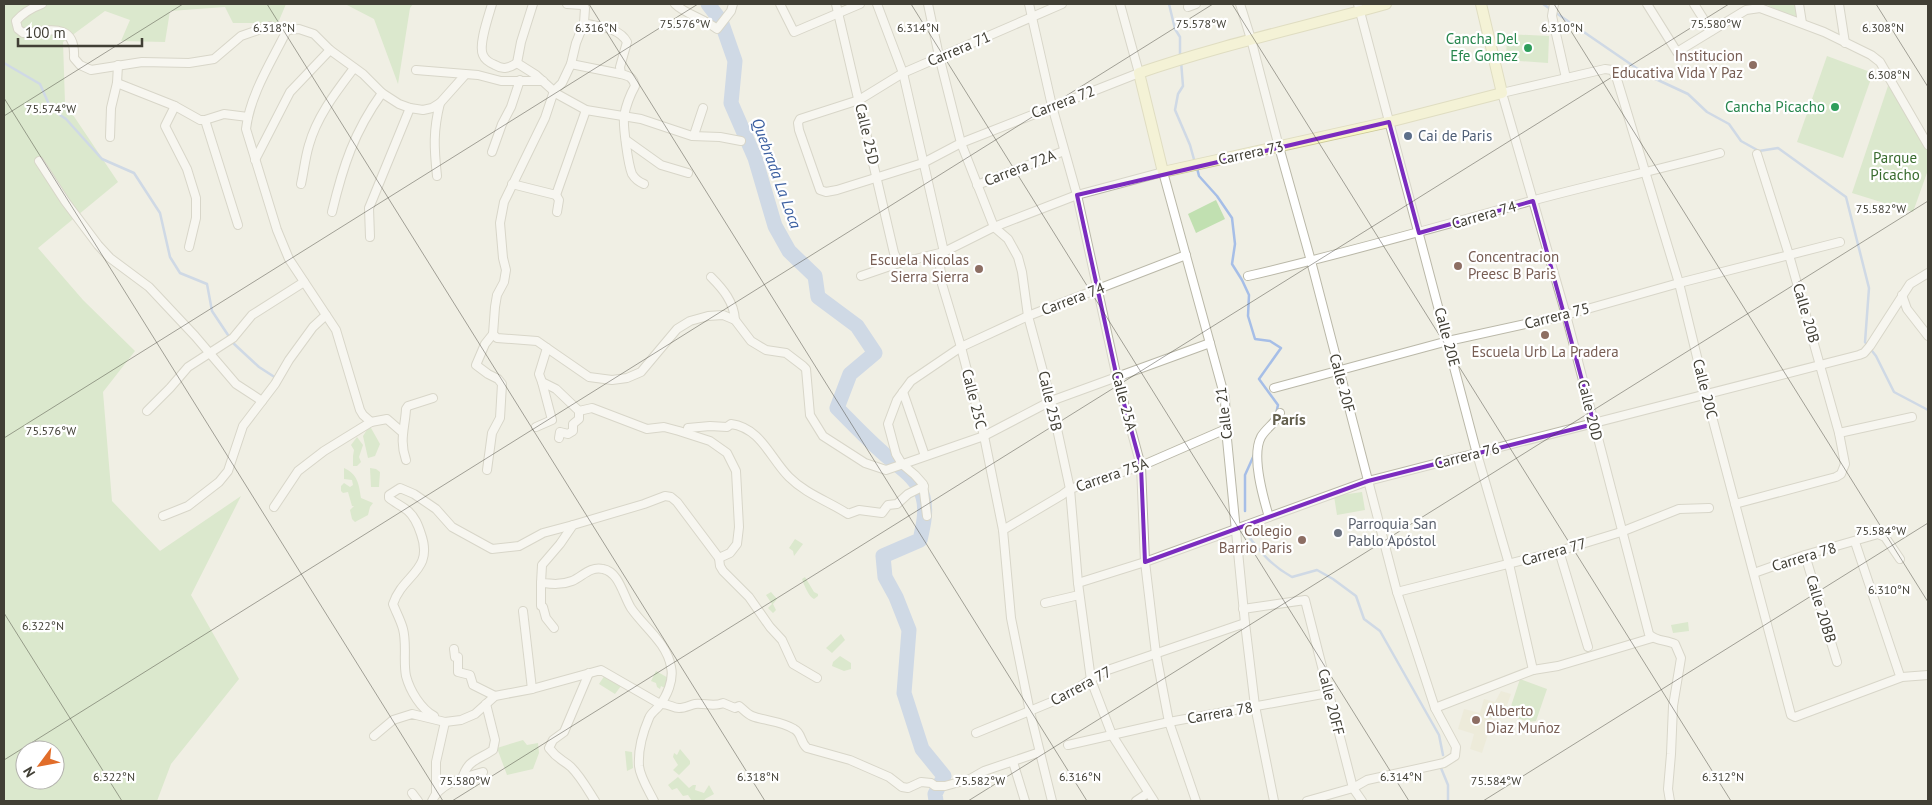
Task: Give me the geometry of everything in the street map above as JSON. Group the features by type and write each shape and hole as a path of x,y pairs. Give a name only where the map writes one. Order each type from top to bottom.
{"street":[{"path":"42,4 32,7 20,16 16,21 18,30 23,32 57,30 67,34 75,44 74,58 80,65 91,70 142,62 189,63 214,59 241,36 270,26 287,30 299,29 314,34 330,50 382,93 399,104 410,108 432,108 440,103 465,75"},
{"path":"492,4 482,44 482,53 490,62 504,69 517,63"},
{"path":"517,63 521,42 533,4"},
{"path":"487,470 492,433 500,418 502,384 498,379 476,365 485,344 493,334 497,296 504,282 506,270 500,223 504,202 545,118 554,92 562,83 571,64 576,43 584,23 585,8 568,4"},
{"path":"675,4 679,8 707,21 717,29 731,11 733,4"},
{"path":"780,4 794,32 860,4"},
{"name":"Calle 25D","path":"836,4 898,264"},
{"name":"Calle 25C","path":"876,4 903,73 944,252 940,266 942,284 961,347 984,436 1003,530 1011,618 1030,712 1052,801"},
{"name":"Calle 25B","path":"928,4 961,143 994,227 1008,239 1018,257 1028,316 1051,401 1065,475 1070,489 1078,582 1091,680 1112,735 1154,801"},
{"name":"Calle 25A","path":"1028,4 1052,106 1077,195 1117,378 1141,466 1145,562 1156,654 1169,722 1196,801"},
{"name":"Carrera 71","path":"803,118 859,100 903,73 1062,4"},
{"name":"Calle 21","path":"1120,4 1163,172 1225,398 1226,430 1243,609 1255,706 1274,801"},
{"name":"Calle 20F","path":"1240,4 1311,261 1397,592 1435,708 1456,747 1454,756 1444,763 1367,780 1352,788"},
{"name":"Carrera 72","path":"803,118 798,123 799,130 821,191 836,190 923,163 961,143 1052,106 1170,62 1360,7 1386,4"},
{"name":"Calle 20D","path":"1480,4 1502,93 1566,314 1621,532 1649,634 1652,638"},
{"path":"1554,4 1552,16 1566,78"},
{"path":"1646,4 1678,52 1711,32 1745,7 1760,8 1802,24 1871,55 1880,62 1928,145"},
{"path":"1694,4 1711,32"},
{"path":"1799,4 1802,24"},
{"path":"1839,4 1845,43"},
{"name":"Calle 20E","path":"1360,7 1477,454 1509,564 1533,670"},
{"path":"584,23 611,30 624,37 627,42 620,67 621,74"},
{"path":"287,30 258,90 248,117 246,129 276,230 289,259 336,330 360,410 371,422"},
{"path":"255,160 290,92 330,50"},
{"path":"517,63 543,81 554,92 586,110 624,115 694,136 741,141"},
{"path":"571,64 630,76 634,80 635,86 624,115 624,130 632,173 636,179 644,184"},
{"path":"110,137 111,108 117,83 118,65"},
{"path":"301,184 309,144 317,122 332,97 354,68"},
{"name":"Carrera 73","path":"861,276 944,252 994,227 1077,195 1163,172 1389,122 1605,69 1612,70"},
{"path":"416,70 478,75 500,81 543,81"},
{"name":"Calle 20C","path":"1612,70 1616,76 1679,283 1706,394 1791,715 1795,717 1902,677 1928,675"},
{"path":"492,152 502,124 512,107 520,80"},
{"path":"117,83 176,106 200,120 224,114 248,117"},
{"path":"332,212 341,174 353,142 382,93"},
{"path":"438,176 434,145 434,126 440,103"},
{"path":"176,106 169,117 166,130 187,169 196,198 196,218 189,247"},
{"path":"370,237 369,208 410,108"},
{"path":"694,136 703,108"},
{"path":"556,195 586,110"},
{"path":"205,120 238,225"},
{"path":"626,140 661,165 688,173"},
{"name":"Carrera 72A","path":"977,184 1064,151"},
{"name":"Carrera 74","path":"1248,276 1420,233 1533,201 1646,174 1720,153"},
{"name":"Calle 20B","path":"1735,504 1841,474 1845,464 1839,433 1790,255 1757,154"},
{"path":"39,160 65,201 110,258 149,286 236,384 262,401"},
{"path":"512,184 556,195 559,200 557,212"},
{"name":"Carrera 75","path":"1274,388 1840,242"},
{"name":"Carrera 74","path":"902,464 896,454 888,424 897,400 911,380 961,347 1028,316 1186,255"},
{"path":"1928,273 1910,284 1902,295 1907,309 1928,336"},
{"path":"711,277 728,298 735,314 735,320"},
{"path":"147,411 188,367 233,338 252,315 304,282"},
{"name":"Carrera 76","path":"1078,582 1145,562 1368,481 1820,366 1864,353 1902,295"},
{"path":"163,516 188,506 219,482 228,471 244,426 275,384 313,326 326,315"},
{"path":"493,334 497,338 537,341 589,377 612,380 626,378 641,372 677,329 690,321 708,316 723,315 735,320 751,341 766,350 786,353 804,366 806,369 810,415 823,436 865,463 886,470 984,436 1051,401 1210,343"},
{"path":"536,427 552,420 539,374 547,348"},
{"path":"542,382 556,389 579,411 579,418 573,424 573,431 568,434 560,432 559,438"},
{"path":"903,392 925,456"},
{"path":"406,460 402,432 406,420 406,409 408,406 433,398"},
{"path":"579,411 592,408 647,429 664,427 687,433 710,441 727,453 736,471 739,527 737,544 730,553 719,558"},
{"path":"1268,517 1260,489 1258,448 1263,434 1278,418 1280,413"},
{"path":"1839,433 1912,417"},
{"path":"274,507 298,472 324,451 371,422 387,419 402,432"},
{"path":"687,433 688,428 727,427 731,424 740,425 756,435 801,488 848,514 859,510 882,513 888,505 897,504 908,494 921,488"},
{"name":"Carrera 75A","path":"1003,530 1070,489 1141,466 1226,430"},
{"path":"902,464 915,474 921,488 927,516"},
{"path":"445,722 427,712 415,696 406,676 406,652 403,629 393,604 396,595 424,560 426,546 414,518 404,508 389,498 389,495 400,488 414,494 436,509 452,527 492,549 519,546 543,533 644,504 665,496 671,497 677,502 719,558 720,566 724,572 750,596 770,627 782,640 793,664 817,678"},
{"name":"Carrera 77","path":"1397,592 1559,551 1621,532 1679,508 1709,508"},
{"path":"554,628 546,618 543,607 540,606 542,565 573,525"},
{"name":"Carrera 78","path":"1754,573 1881,534 1900,559"},
{"path":"1854,542 1899,673"},
{"path":"1559,551 1588,647"},
{"name":"Calle 20BB","path":"1805,556 1837,662"},
{"path":"541,583 557,584 572,581 590,570 601,568 609,571 616,579 631,608 657,638 671,666 672,677 668,691 650,716 640,750 639,768 654,801"},
{"path":"1045,604 1080,595"},
{"name":"Calle 20FF","path":"1243,609 1305,600 1352,788 1362,801"},
{"path":"523,611 532,689"},
{"name":"Carrera 77","path":"976,734 1066,696 1102,672 1245,623"},
{"path":"1435,708 1533,670 1558,666 1652,638 1675,644 1681,658 1673,706 1672,754 1668,789 1670,801"},
{"path":"454,649 454,657 458,657 458,672 470,675 473,685 495,696"},
{"path":"374,736 393,720 412,714 445,722 460,720 475,714 495,696 532,689 601,670 660,704 668,704 676,708 695,704 718,705 722,702 735,708 739,706 751,716 783,724 796,730 807,748 850,760 889,777 902,787 908,788 921,782 945,786 970,779 992,768 1040,752"},
{"path":"589,673 564,732 553,740 549,748 557,758 571,767 595,801"},
{"name":"Carrera 78","path":"1068,745 1169,722 1328,693"},
{"path":"462,779 465,768 493,750 495,740 486,704"},
{"path":"434,798 436,762 445,722"},
{"path":"1013,762 1025,801"},
{"path":"434,798 451,782 483,772"},
{"path":"1306,801 1352,788"},
{"path":"412,793 418,801"},
{"path":"1136,801 1148,793"}],"highlighted area":[{"path":"1389,122 1419,233 1533,201 1594,424 1368,481 1145,562 1141,466 1117,378 1077,195"}],"shaded area":[{"name":"Alberto Diaz Muñoz","path":"1501,691 1511,694 1506,708 1497,705 1495,708 1489,726 1496,729 1495,732 1489,731 1482,753 1470,749 1474,734 1458,729 1464,709 1480,713 1484,699 1495,702"}],"green space":[{"path":"4,4 286,4 278,23 233,23 225,7 170,11 165,42 121,41 130,20 105,11 63,42 65,103 118,182 38,248 83,300 135,351 103,392 112,501 160,551 241,496 191,595 239,679 171,764 157,801 4,801"},
{"path":"345,4 413,4 410,8 398,84 374,19"},
{"path":"1748,4 1765,4 1749,6"},
{"path":"1765,4 1796,4 1798,19"},
{"name":"Cancha Del Efe Gomez","path":"1507,34 1549,36 1548,63 1506,60"},
{"name":"Cancha Picacho","path":"1827,56 1873,73 1843,158 1797,142"},
{"name":"Parque Picacho","path":"1889,83 1928,150 1928,170 1913,212 1852,193"},
{"path":"1216,200 1225,219 1196,233 1188,214"},
{"path":"368,428 371,428 380,444 375,456 368,458 363,436"},
{"path":"357,437 363,445 359,457 361,462 357,466 353,466 354,450 351,445"},
{"path":"344,468 349,470 355,477 361,498 373,503 368,515 355,522 352,519 350,510 354,506 352,506 348,492 343,493 341,491 341,486 344,483 350,487 353,485 352,480 344,479"},
{"path":"370,468 380,472 379,487 371,487"},
{"path":"1362,492 1365,510 1337,515 1334,496"},
{"path":"795,539 803,544 794,556 793,551 789,548"},
{"path":"805,577 814,592 818,594 814,599 804,584 802,579"},
{"path":"771,592 777,599 773,604 776,610 773,613 768,608 772,604 766,595"},
{"path":"1688,622 1689,631 1673,633 1671,625"},
{"path":"841,634 845,640 832,653 826,648"},
{"path":"840,656 851,663 851,669 844,671 832,666 833,662"},
{"path":"656,671 670,679 667,689 661,686 660,689 656,683 651,681"},
{"path":"605,675 621,686 615,694 599,684"},
{"path":"1520,679 1547,689 1536,721 1529,722 1508,715"},
{"path":"523,740 527,745 538,743 539,753 533,769 507,775 497,748"},
{"path":"680,749 690,761 690,764 679,775 673,770 678,765 673,757 674,753 677,755"},
{"path":"625,751 632,752 633,768 627,771"},
{"path":"678,777 689,788 696,785 695,790 704,793 709,785 714,794 704,801 692,801 688,795 683,796 677,788 672,790 668,785"}],"waterway":[{"name":"Quebrada La Loca","path":"708,4 721,21 735,61 731,103 755,158 775,226 789,251 815,276 818,297 857,326 875,353 850,374 837,408 876,447 911,477 923,497 925,513 920,540 883,556 885,577 896,597 909,630 904,693 922,749 944,776 935,794 936,801"},
{"path":"1169,4 1175,29 1180,37 1180,56"},
{"path":"1543,4 1645,74 1688,94 1707,112 1729,124 1741,141 1759,151 1778,148 1846,197 1869,288 1865,342 1876,356 1894,392 1928,410"},
{"path":"1181,61 1183,86 1178,94 1175,110 1190,145 1195,163"},
{"path":"4,63 40,84 51,109 66,119 102,159 134,173 160,213 170,257 180,273 207,284 212,311 230,338"},
{"path":"1197,168 1199,176 1217,196 1232,218 1235,244 1232,264 1249,295 1248,316 1255,339 1270,341 1281,348 1259,379 1278,405 1276,414"},
{"path":"232,342 259,367 276,378"},
{"path":"1245,511 1245,475 1254,455"},
{"path":"1247,534 1267,558 1292,577 1317,570 1356,596 1364,619 1380,631 1439,735 1443,755"},
{"path":"1441,768 1448,785 1448,801"}],"place":[{"name":"Cancha Del Efe Gomez","path":"1528,48"},
{"name":"Institucion Educativa Vida Y Paz","path":"1753,65"},
{"name":"Cancha Picacho","path":"1835,107"},
{"name":"Cai de Paris","path":"1408,136"},
{"name":"Concentracion Preesc B Paris","path":"1458,266"},
{"name":"Escuela Nicolas Sierra Sierra","path":"979,269"},
{"name":"Escuela Urb La Pradera","path":"1545,335"},
{"name":"Parroquia San Pablo Apóstol","path":"1338,533"},
{"name":"Colegio Barrio Paris","path":"1302,540"},
{"name":"Alberto Diaz Muñoz","path":"1476,720"}],"district":[{"name":"París","path":"1289,419"}]}
